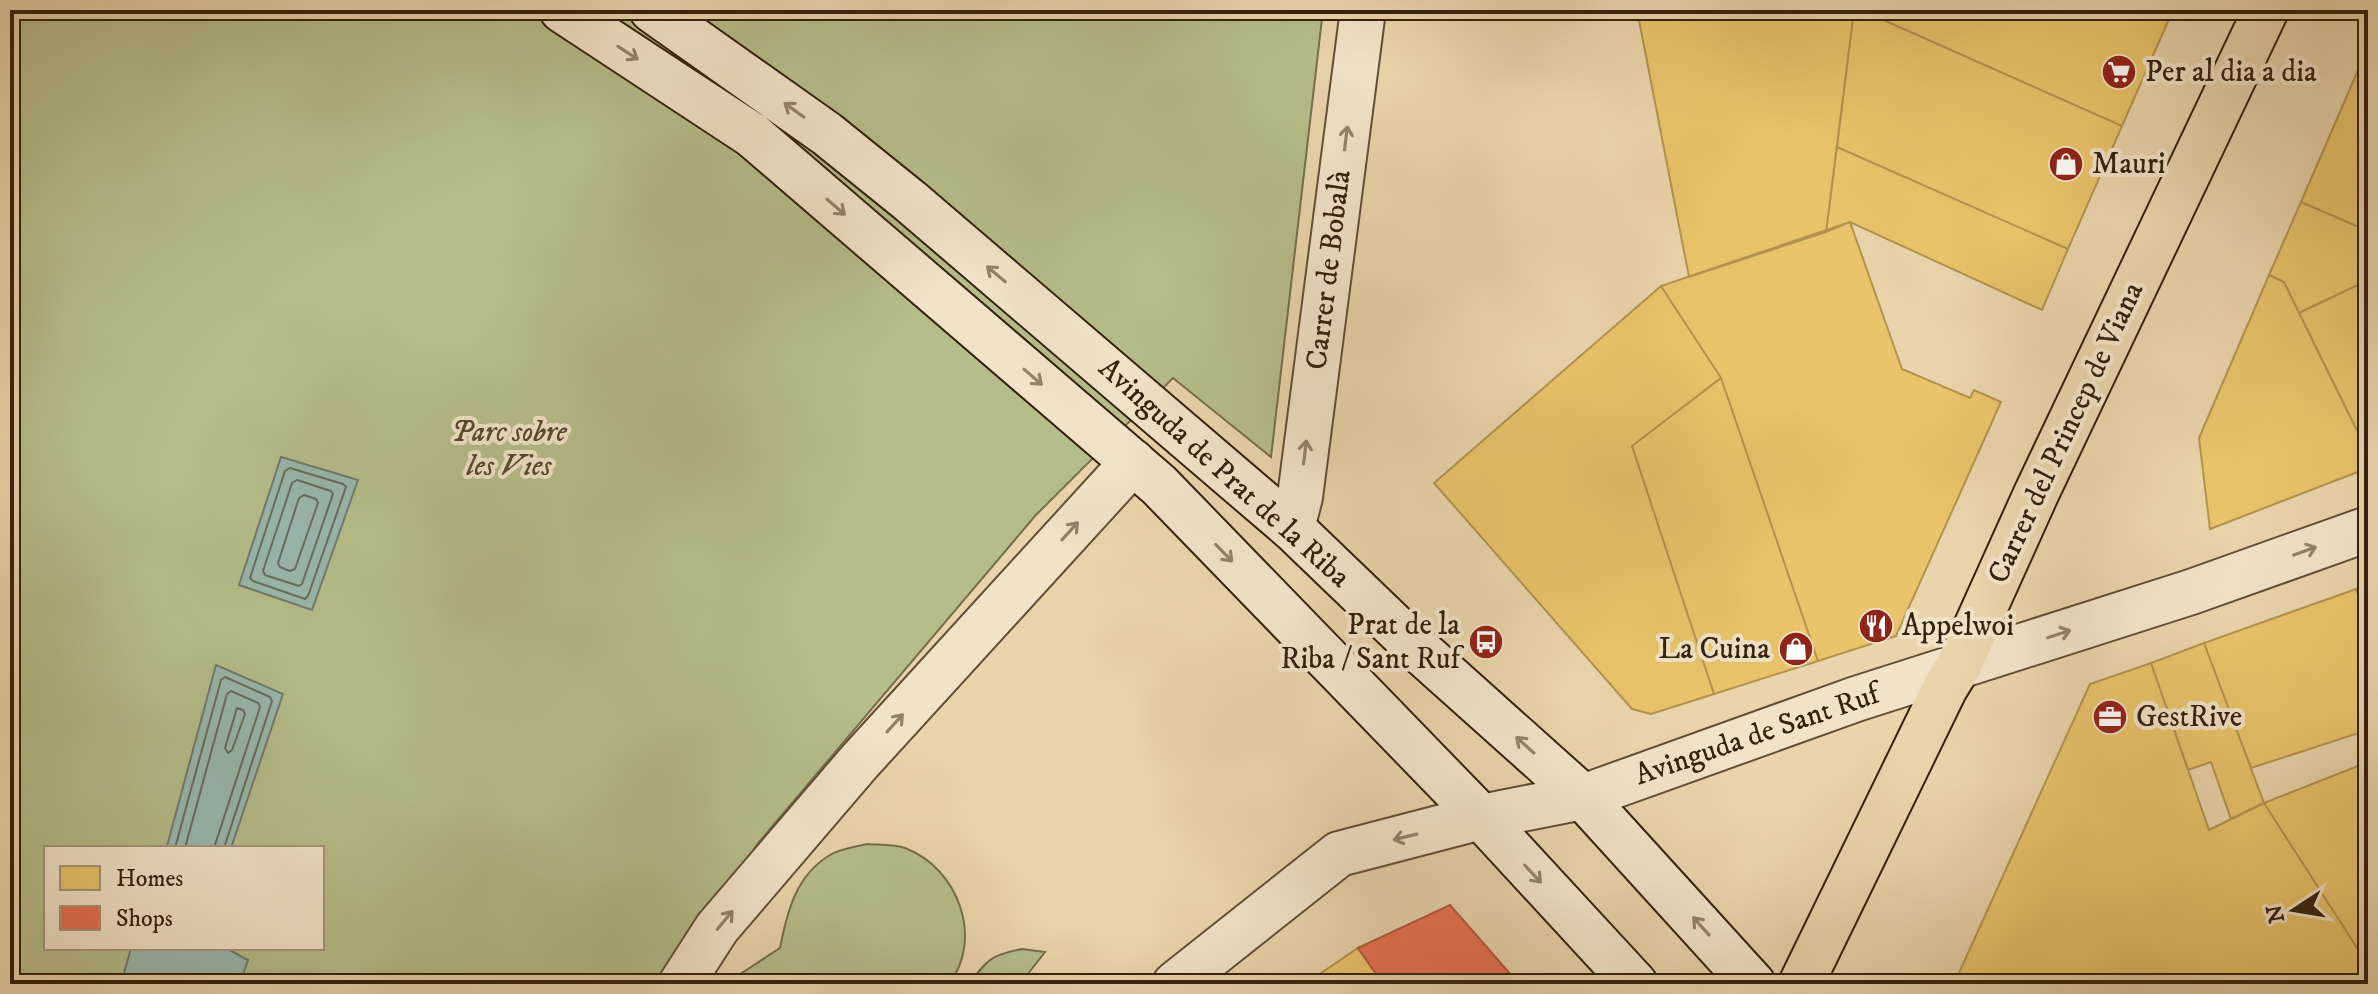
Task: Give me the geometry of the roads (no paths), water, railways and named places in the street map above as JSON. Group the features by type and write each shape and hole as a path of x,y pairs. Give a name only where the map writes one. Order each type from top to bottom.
{"main road":[{"name":"Avinguda de Prat de la Riba","path":"562,10 752,135 1133,462 1170,496 1481,817 1635,984"},
{"name":"Avinguda de Prat de la Riba","path":"652,10 827,134 910,201 1292,528 1420,651 1583,797 1753,984"},
{"name":"Carrer de Bobalà","path":"1292,528 1300,497 1363,10"},
{"name":"Carrer del Princep de Viana","path":"1801,984 1958,667 2031,504 2266,10"},
{"path":"681,984 717,928 860,761 1133,462"},
{"name":"Avinguda de Sant Ruf","path":"1175,984 1339,854 1481,817 1583,797 1856,699 2191,592 2368,529"}],"water":[{"path":"281,457 358,480 312,610 239,585"},
{"path":"216,665 283,694 232,846 167,846"},
{"path":"130,950 230,950 248,960 240,984 121,984"}],"place":[{"name":"Per al dia a dia","path":"2119,72"},
{"name":"Mauri","path":"2066,164"},
{"name":"Appelwoi","path":"1876,626"},
{"name":"Prat de la Riba / Sant Ruf","path":"1486,642"},
{"name":"La Cuina","path":"1796,649"},
{"name":"GestRive","path":"2110,717"}],"park label":[{"name":"Parc sobre les Vies","path":"509,449"}]}
